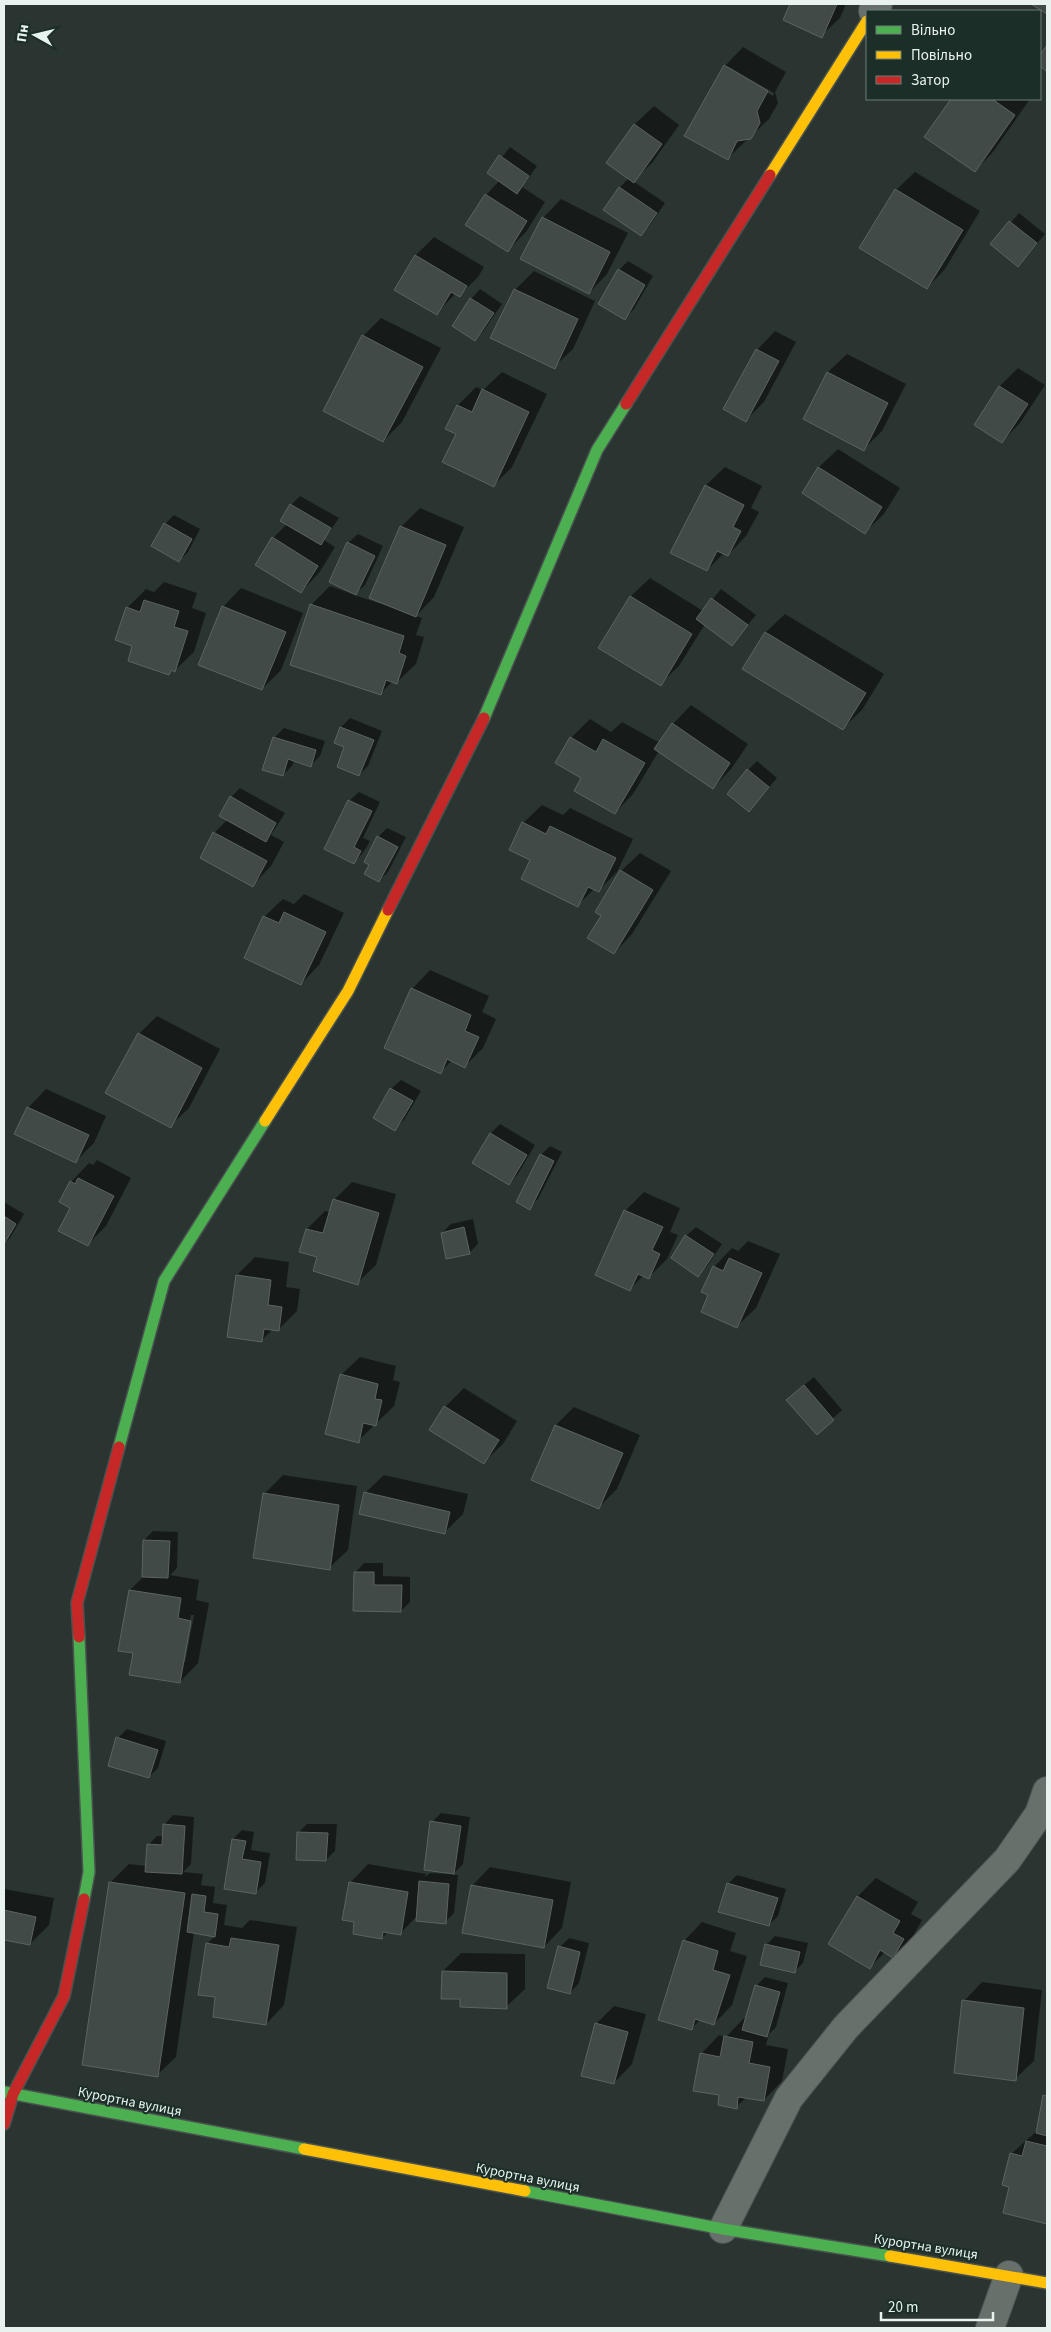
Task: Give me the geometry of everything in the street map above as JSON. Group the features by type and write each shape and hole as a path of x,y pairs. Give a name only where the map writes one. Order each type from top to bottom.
{"street":[{"path":"4,2124 9,2093 64,1996 89,1872 77,1603 164,1281 348,991 489,708 597,450 866,23"},
{"path":"723,2229 788,2098 846,2027 1007,1860 1040,1814 1047,1791"},
{"name":"Курортна вулиця","path":"9,2093 723,2229 1009,2275 1047,2283"},
{"path":"990,2328 1009,2275"}],"building":[{"path":"790,4 837,4 822,38 783,20"},
{"path":"1031,4 1047,4 1047,14"},
{"path":"1047,45 1047,72 1041,67 1041,54"},
{"path":"724,65 768,91 757,111 760,123 751,139 737,141 728,160 684,136"},
{"path":"950,100 993,100 1015,115 975,172 924,137"},
{"path":"634,124 662,144 634,183 606,163"},
{"path":"499,155 529,176 517,194 487,173"},
{"path":"619,187 657,213 641,236 603,210"},
{"path":"895,189 963,230 927,289 859,248"},
{"path":"485,194 527,221 508,252 465,225"},
{"path":"542,217 610,252 589,294 520,259"},
{"path":"1009,221 1037,243 1018,267 990,244"},
{"path":"415,255 467,286 460,297 451,292 437,315 394,290"},
{"path":"618,269 645,285 625,320 598,304"},
{"path":"514,289 578,319 555,369 490,338"},
{"path":"470,298 494,313 475,341 452,326"},
{"path":"362,335 423,367 383,442 323,411"},
{"path":"756,349 779,361 746,422 723,409"},
{"path":"827,372 888,403 864,451 803,419"},
{"path":"999,386 1028,404 1002,443 974,425"},
{"path":"482,389 529,412 494,487 442,462 456,434 445,429 457,405 472,412"},
{"path":"818,467 882,507 865,534 802,493"},
{"path":"705,485 744,505 733,527 741,531 728,556 717,551 707,571 670,553"},
{"path":"290,504 331,528 321,545 280,521"},
{"path":"164,523 192,539 179,562 151,546"},
{"path":"400,526 446,545 416,617 369,598"},
{"path":"272,537 318,566 301,593 255,565"},
{"path":"347,542 375,556 356,595 329,582"},
{"path":"630,596 692,634 661,686 598,648"},
{"path":"711,598 748,625 732,646 696,619"},
{"path":"144,600 179,611 174,627 188,631 175,672 171,670 169,675 128,661 132,646 115,640 126,607 140,612"},
{"path":"310,604 404,636 399,653 406,656 397,684 386,680 381,695 290,665"},
{"path":"222,606 286,632 262,690 198,665"},
{"path":"765,632 866,693 843,730 742,669"},
{"path":"672,723 730,763 713,789 654,749"},
{"path":"340,727 374,740 359,776 337,767 344,747 334,743"},
{"path":"273,737 316,750 311,767 288,759 283,776 262,770"},
{"path":"570,737 596,752 603,739 645,763 615,814 574,791 581,778 555,763"},
{"path":"747,769 769,787 749,812 727,794"},
{"path":"230,796 276,823 266,842 219,816"},
{"path":"348,800 372,811 354,847 361,851 354,864 324,849"},
{"path":"522,822 546,834 550,826 616,858 599,892 588,887 578,907 521,879 530,860 509,850"},
{"path":"213,832 267,861 253,887 200,858"},
{"path":"377,836 398,847 379,882 364,874 369,865 364,862"},
{"path":"620,870 653,890 614,954 587,938 601,916 595,912"},
{"path":"284,912 326,932 301,985 244,958 263,916 279,923"},
{"path":"411,988 471,1015 465,1031 479,1037 465,1068 447,1059 441,1074 384,1048"},
{"path":"138,1033 202,1068 171,1128 105,1093"},
{"path":"390,1088 413,1101 395,1131 373,1118"},
{"path":"27,1107 89,1135 76,1163 14,1134"},
{"path":"490,1133 527,1155 509,1185 472,1163"},
{"path":"540,1154 554,1161 530,1210 516,1202"},
{"path":"78,1178 114,1196 88,1246 58,1231 70,1208 59,1202 70,1181 75,1184"},
{"path":"333,1199 379,1213 358,1285 313,1271 317,1257 299,1252 306,1229 323,1233"},
{"path":"624,1210 663,1227 652,1250 660,1254 649,1279 638,1274 630,1291 595,1275"},
{"path":"4,1216 16,1224 4,1244"},
{"path":"464,1227 470,1254 446,1259 441,1233"},
{"path":"685,1235 714,1254 698,1277 671,1258"},
{"path":"729,1258 762,1273 737,1328 701,1312 708,1295 701,1292 713,1266 723,1271"},
{"path":"236,1275 271,1280 268,1305 282,1307 279,1331 264,1329 262,1342 227,1337"},
{"path":"340,1374 378,1384 375,1399 382,1400 376,1426 363,1423 359,1443 325,1434"},
{"path":"804,1385 834,1420 817,1435 786,1400"},
{"path":"444,1406 499,1440 484,1464 429,1430"},
{"path":"555,1425 623,1453 599,1509 531,1480"},
{"path":"364,1492 450,1512 445,1534 359,1514"},
{"path":"263,1493 339,1505 330,1570 253,1558"},
{"path":"143,1540 170,1541 168,1578 142,1577"},
{"path":"354,1572 374,1572 374,1585 402,1585 401,1612 353,1611"},
{"path":"129,1590 181,1598 178,1618 191,1621 180,1683 129,1675 133,1653 118,1651"},
{"path":"116,1737 158,1750 149,1778 108,1766"},
{"path":"430,1821 461,1826 454,1874 424,1870"},
{"path":"163,1824 185,1826 182,1874 145,1872 147,1844 162,1845"},
{"path":"297,1832 328,1833 326,1861 296,1860"},
{"path":"232,1839 246,1841 242,1859 261,1862 256,1894 224,1889"},
{"path":"419,1881 449,1884 446,1924 416,1921"},
{"path":"109,1882 185,1893 158,2077 82,2065"},
{"path":"349,1882 408,1892 401,1935 383,1932 382,1939 353,1934 354,1922 342,1920"},
{"path":"727,1883 778,1898 769,1926 718,1912"},
{"path":"471,1885 553,1900 544,1948 462,1933"},
{"path":"192,1894 206,1896 204,1912 218,1914 215,1937 187,1932"},
{"path":"857,1896 900,1921 893,1933 904,1939 893,1958 880,1950 870,1969 828,1944"},
{"path":"4,1910 36,1917 30,1945 4,1940"},
{"path":"231,1938 279,1945 266,2025 213,2017 215,1997 198,1995 206,1943 229,1947"},
{"path":"683,1940 718,1951 713,1970 730,1975 714,2025 695,2019 692,2030 658,2020"},
{"path":"765,1944 800,1952 795,1973 760,1965"},
{"path":"558,1946 580,1952 570,1994 547,1988"},
{"path":"442,1971 507,1973 507,2009 460,2007 460,1999 441,1999"},
{"path":"755,1985 780,1992 767,2037 742,2030"},
{"path":"962,2000 1024,2008 1016,2081 954,2073"},
{"path":"595,2023 628,2032 614,2084 581,2076"},
{"path":"724,2036 753,2042 749,2063 770,2067 764,2101 738,2097 737,2109 718,2105 719,2095 693,2091 700,2053 720,2057"},
{"path":"1043,2095 1047,2096 1047,2136 1036,2133"},
{"path":"1026,2141 1047,2146 1047,2224 1003,2213 1009,2187 1002,2185 1010,2153 1022,2156"}],"traffic: fast":[{"path":"484,718 597,450 626,404"},
{"path":"119,1447 164,1281 265,1121"},
{"path":"79,1637 89,1872 84,1899"},
{"path":"4,2092 304,2149"},
{"path":"525,2191 723,2229 890,2256"}],"traffic: slow":[{"path":"770,175 866,23"},
{"path":"265,1121 348,991 388,910"},
{"path":"304,2149 525,2191"},
{"path":"890,2256 1047,2283"}],"traffic: jam":[{"path":"626,404 770,175"},
{"path":"388,910 484,718"},
{"path":"79,1637 77,1603 119,1447"},
{"path":"4,2124 13,2094 64,1996 84,1899"}]}
